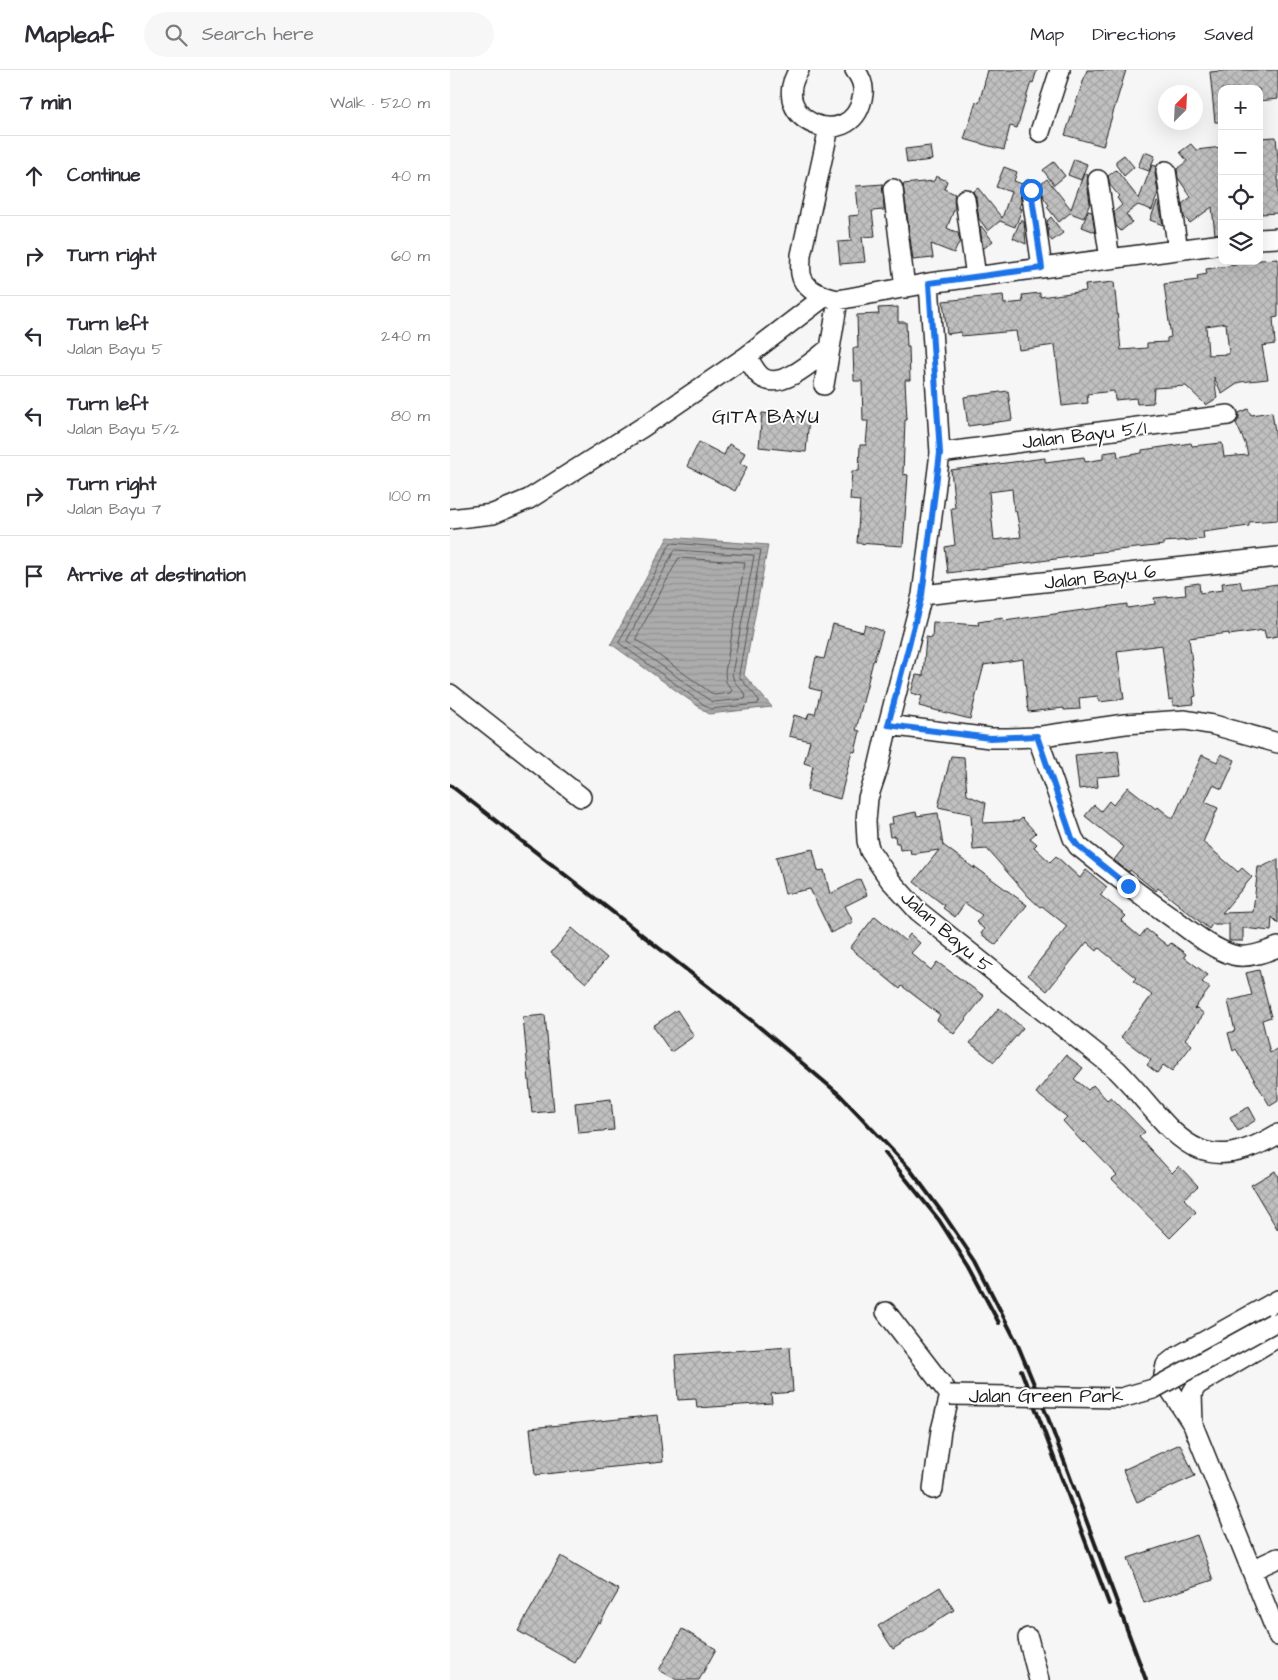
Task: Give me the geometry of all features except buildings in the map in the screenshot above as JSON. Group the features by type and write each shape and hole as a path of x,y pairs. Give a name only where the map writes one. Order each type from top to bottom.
{"street":[{"path":"799,70 792,88 792,99 796,110 810,123 829,128 844,124 856,114 861,105 863,84 858,72"},
{"path":"1040,132 1060,70"},
{"path":"829,128 800,255 801,276 810,289 831,299"},
{"path":"1166,171 1178,250"},
{"path":"1098,180 1110,259"},
{"path":"893,189 905,288"},
{"path":"1031,190 1042,268"},
{"path":"964,199 976,277"},
{"path":"1263,239 1278,238"},
{"path":"450,519 493,514 529,499 643,427 831,299 929,283 1218,245"},
{"name":"Jalan Bayu 5","path":"929,283 940,453 922,595 878,768 868,798 866,821 867,841 870,851 890,880 918,911 1117,1070 1164,1124 1182,1141 1202,1152 1224,1154 1244,1151 1278,1134"},
{"path":"824,385 830,348 831,299"},
{"path":"747,356 762,378 772,381 786,379 830,348"},
{"name":"Jalan Bayu 5/1","path":"940,453 1228,415"},
{"name":"Jalan Bayu 6","path":"922,595 1278,556"},
{"path":"450,694 581,797"},
{"path":"888,725 990,738 1037,736 1125,724 1185,720 1214,725 1278,743"},
{"path":"1037,736 1072,838 1078,846 1128,886 1198,936 1233,955 1249,956 1278,947"},
{"path":"1278,1300 1176,1356 1166,1365 1164,1375 1171,1391 1193,1425 1278,1636"},
{"path":"886,1312 950,1394 941,1430 933,1490"},
{"path":"1193,1425 1192,1393 1197,1385 1276,1327"},
{"name":"Jalan Green Park","path":"950,1394 1121,1398 1152,1389 1276,1327"},
{"path":"1252,1570 1278,1558"},
{"path":"1028,1638 1039,1680"}],"water":[{"path":"668,537 768,545 744,675 772,707 709,714 611,644"}],"railway":[{"path":"450,785 751,1020 840,1095 909,1168 975,1261 1017,1343 1048,1418 1146,1680"},
{"path":"885,1153 939,1220 969,1267 999,1323"},
{"path":"1021,1370 1109,1604"}],"district":[{"name":"GITA BAYU","path":"766,416"}],"route":[{"path":"1031,190 1042,268 929,283 940,453 922,595 888,725 990,738 1037,736 1072,838 1078,846 1128,886"}]}
